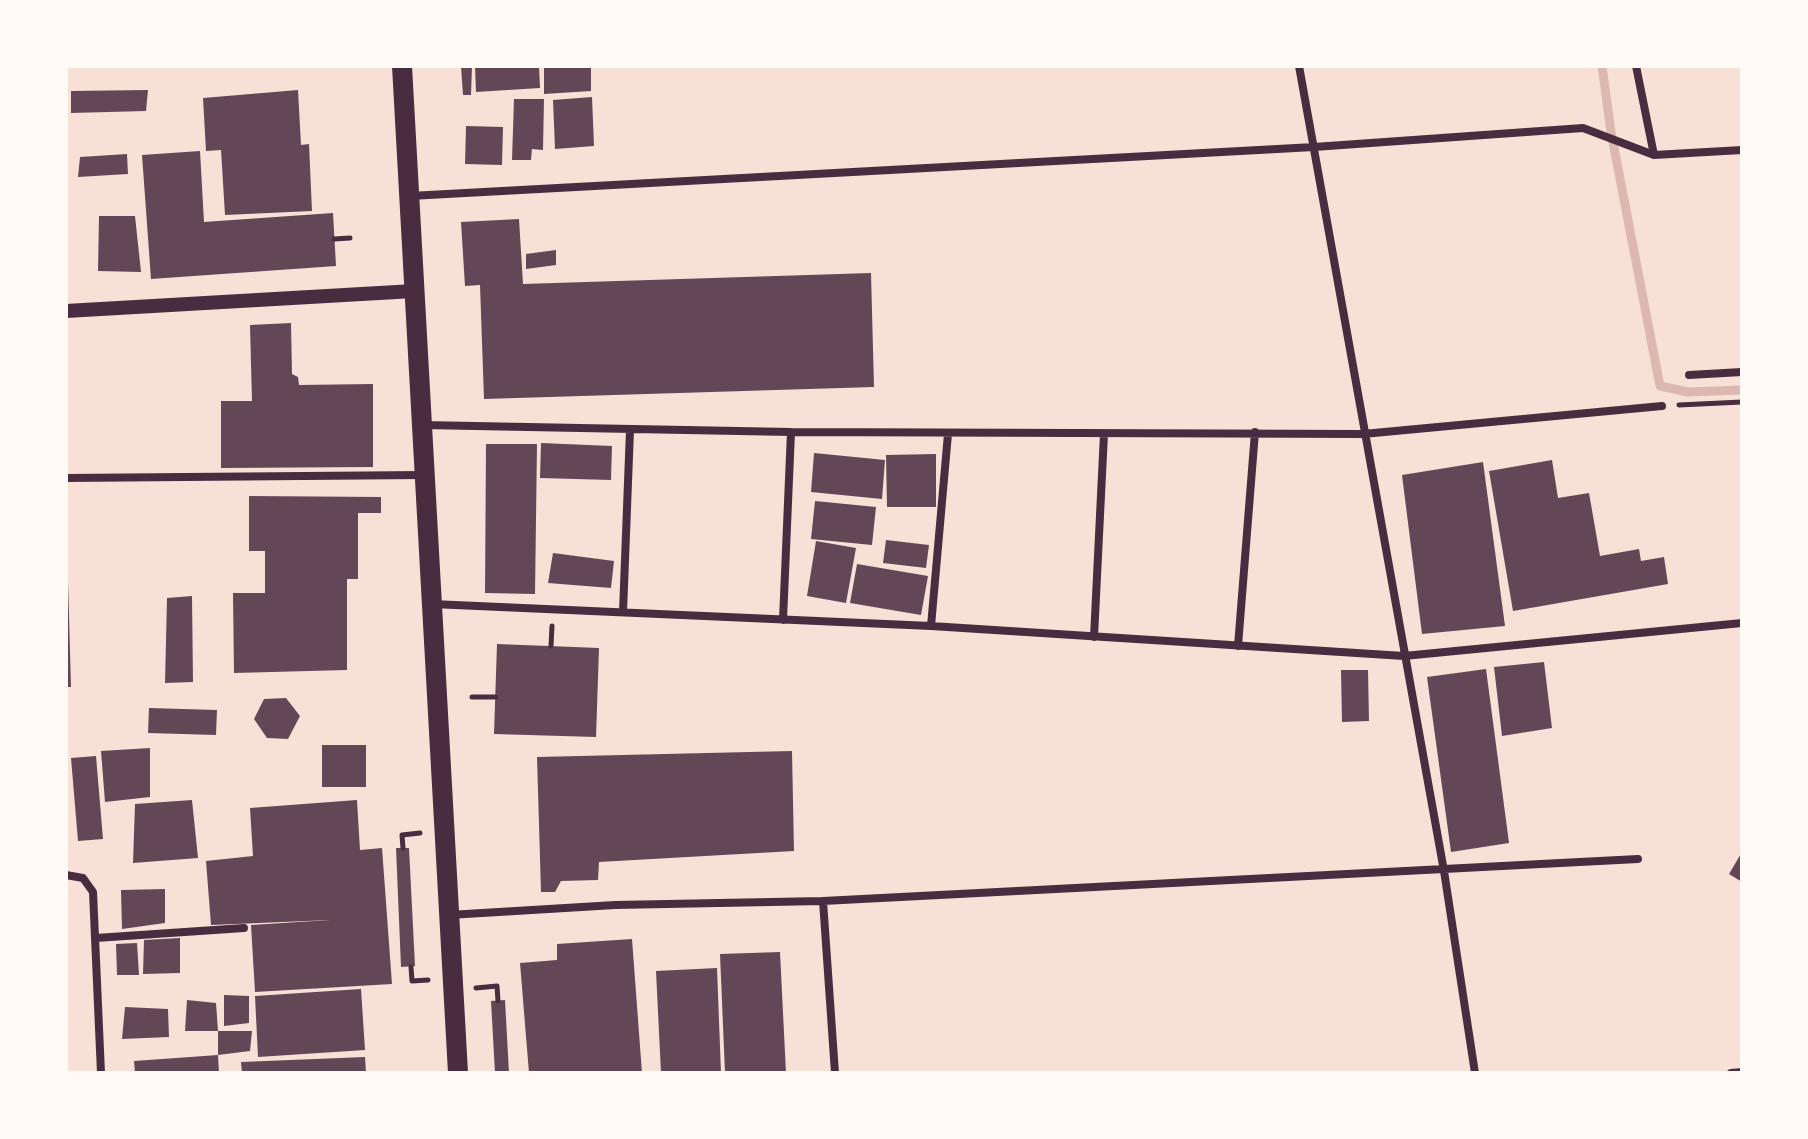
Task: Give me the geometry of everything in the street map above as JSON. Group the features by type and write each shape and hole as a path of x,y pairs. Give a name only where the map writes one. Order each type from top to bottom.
{"main road":[{"path":"402,66 458,1073"}],"street":[{"path":"1299,66 1444,871 1475,1073"},
{"path":"1636,66 1650,154"},
{"path":"409,196 1314,147 1583,128 1650,154 1742,150"},
{"path":"66,311 414,291"},
{"path":"1689,375 1742,372"},
{"path":"421,425 948,434 1363,434 1662,406"},
{"path":"623,612 630,430"},
{"path":"783,620 791,432"},
{"path":"1238,646 1255,432"},
{"path":"931,626 948,434"},
{"path":"1094,637 1104,434"},
{"path":"66,478 424,475"},
{"path":"431,604 931,626 1404,656 1742,623"},
{"path":"448,915 615,905 823,901 1638,859"},
{"path":"66,875 83,878 93,892 101,1073"},
{"path":"823,901 835,1073"},
{"path":"96,938 244,928"},
{"path":"1731,1073 1742,1072"}],"path":[{"path":"334,239 350,238"},
{"path":"1662,406 1742,402"},
{"path":"472,697 496,697"}],"building":[{"path":"461,66 472,66 471,95 463,95"},
{"path":"475,66 539,66 540,88 476,92"},
{"path":"544,66 591,66 591,91 544,94"},
{"path":"148,90 146,111 71,113 71,91"},
{"path":"298,90 301,145 309,144 312,211 225,215 221,150 206,151 203,98"},
{"path":"592,97 594,146 555,149 553,100"},
{"path":"514,99 544,99 543,150 532,149 531,160 512,160"},
{"path":"466,126 503,127 502,165 465,164"},
{"path":"200,151 204,222 333,213 336,266 151,279 142,155"},
{"path":"127,154 128,174 78,177 80,157"},
{"path":"99,216 135,216 141,272 98,271"},
{"path":"519,219 523,284 871,273 874,387 484,399 480,285 465,286 461,222"},
{"path":"556,250 556,265 526,269 526,254"},
{"path":"291,323 292,374 298,377 299,385 373,384 373,467 221,468 221,401 252,401 250,325"},
{"path":"541,443 612,446 611,480 540,478"},
{"path":"486,444 537,444 535,594 485,593"},
{"path":"814,453 885,460 882,499 811,492"},
{"path":"936,454 936,507 887,507 886,455"},
{"path":"1552,460 1558,498 1589,493 1600,556 1639,549 1641,561 1664,557 1668,584 1513,611 1489,471"},
{"path":"1483,462 1505,626 1422,634 1402,475"},
{"path":"249,496 381,497 381,513 358,513 358,579 347,579 347,670 234,673 233,593 265,593 265,551 249,551"},
{"path":"815,501 876,507 872,545 811,539"},
{"path":"66,510 71,687 66,687"},
{"path":"886,540 929,545 926,568 883,563"},
{"path":"816,541 856,548 846,603 807,596"},
{"path":"553,553 614,561 611,588 548,583"},
{"path":"857,564 928,576 921,615 850,603"},
{"path":"192,596 193,682 165,683 167,598"},
{"path":"497,644 599,648 596,737 494,734"},
{"path":"1544,662 1552,728 1502,736 1494,667"},
{"path":"1486,669 1509,843 1451,852 1427,677"},
{"path":"1341,670 1368,670 1369,721 1342,722"},
{"path":"286,698 300,716 288,739 267,738 254,719 264,699"},
{"path":"149,708 217,710 216,735 148,733"},
{"path":"322,745 366,745 366,787 322,787"},
{"path":"150,748 150,797 105,802 101,751"},
{"path":"792,751 794,851 599,862 598,880 561,881 555,892 541,892 537,757"},
{"path":"96,756 103,839 78,841 71,758"},
{"path":"192,800 198,858 133,863 135,804"},
{"path":"357,800 360,850 382,848 392,984 255,992 251,925 330,920 211,925 206,861 253,856 250,808"},
{"path":"396,848 409,848 415,966 401,967"},
{"path":"1742,852 1742,882 1729,874"},
{"path":"165,889 165,923 122,929 121,890"},
{"path":"180,938 180,973 143,974 144,940"},
{"path":"632,939 642,1073 529,1073 520,963 557,960 557,944"},
{"path":"137,943 139,975 117,975 116,944"},
{"path":"780,952 786,1073 725,1073 720,954"},
{"path":"717,968 721,1073 661,1073 656,971"},
{"path":"361,989 365,1050 258,1057 255,996"},
{"path":"224,995 249,996 249,1023 224,1026"},
{"path":"187,1000 216,1003 218,1031 185,1031"},
{"path":"505,1000 509,1073 495,1073 491,1001"},
{"path":"125,1007 168,1009 169,1037 122,1039"},
{"path":"218,1031 252,1031 250,1051 218,1055"},
{"path":"218,1055 219,1073 135,1073 134,1061"},
{"path":"365,1057 366,1073 242,1073 241,1062"}],"waterway":[{"path":"1602,66 1611,132 1660,386 1688,392 1742,390"}]}
